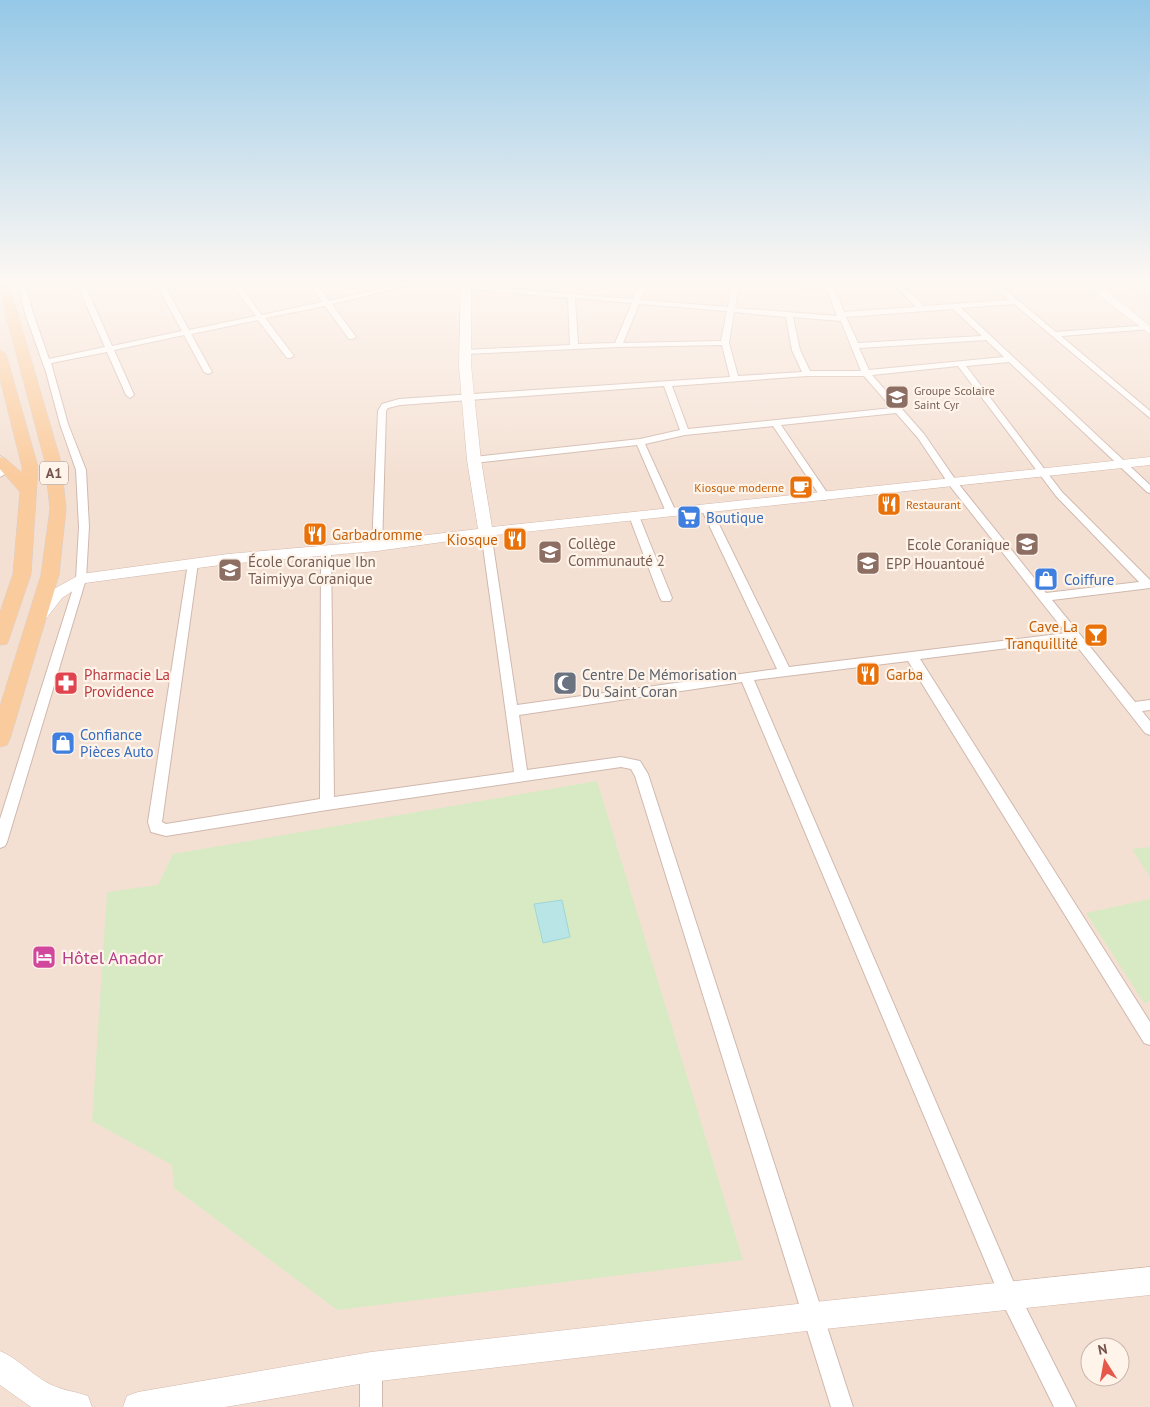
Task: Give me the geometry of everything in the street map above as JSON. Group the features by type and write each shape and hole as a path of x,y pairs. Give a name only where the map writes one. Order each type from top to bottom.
{"main road":[{"name":"A1","path":"0,739 50,575 58,508 53,462 20,346"},
{"name":"A1","path":"0,354 30,467 22,574 4,616 0,639"},
{"path":"0,460 29,492"}],"street":[{"path":"0,842 81,579 84,527 81,470 64,424 40,346"},
{"path":"109,346 130,395"},
{"path":"46,362 130,346"},
{"path":"194,346 208,372"},
{"path":"282,346 290,356"},
{"path":"465,346 474,460 521,776"},
{"path":"465,352 608,346"},
{"path":"726,346 735,380"},
{"path":"796,346 796,350 807,374"},
{"path":"860,346 854,346 866,374 921,436 954,484 1072,636 1150,730"},
{"path":"997,346 1150,490"},
{"path":"1069,346 1150,415"},
{"path":"377,546 382,411 385,406 399,402 807,374 866,374 1010,359"},
{"path":"961,364 1060,494 1149,584"},
{"path":"667,384 685,432"},
{"path":"474,460 640,442 685,432 896,410"},
{"path":"775,422 824,496"},
{"path":"640,442 671,512"},
{"path":"0,460 0,474"},
{"path":"39,616 57,594 81,579 193,563 377,546 486,532 954,484 1043,472 1150,461"},
{"path":"706,508 785,672"},
{"path":"634,516 666,598"},
{"path":"326,551 327,804"},
{"path":"193,563 155,822 156,828 166,830 327,804 620,762 635,766 641,774 815,1316 842,1407"},
{"path":"1042,597 1149,584"},
{"path":"511,711 746,677 1072,636"},
{"path":"912,657 1150,1038"},
{"path":"746,677 1010,1297 1065,1407"},
{"path":"1131,708 1150,705"},
{"path":"138,1407 371,1367 815,1316 1150,1281"},
{"path":"0,1366 30,1392 68,1406 77,1407"},
{"path":"371,1367 371,1407"}],"shaded area":[{"path":"0,346 1150,346 1150,1407 0,1407"}],"green space":[{"path":"597,781 743,1260 337,1310 174,1188 172,1165 92,1121 107,892 158,885 173,854"},
{"path":"1150,847 1150,877 1132,849"},
{"path":"1150,899 1150,1001 1144,1003 1086,913"}],"water":[{"path":"562,900 570,937 543,943 534,904"}],"place":[{"name":"Groupe Scolaire Saint Cyr","path":"897,397"},
{"name":"Kiosque moderne","path":"801,487"},
{"name":"Restaurant","path":"889,504"},
{"name":"Boutique","path":"689,517"},
{"name":"Garbadromme","path":"315,534"},
{"name":"Kiosque","path":"515,539"},
{"name":"Ecole Coranique","path":"1027,544"},
{"name":"Collège Communauté 2","path":"550,552"},
{"name":"EPP Houantoué","path":"868,563"},
{"name":"École Coranique Ibn Taimiyya Coranique","path":"230,570"},
{"name":"Coiffure","path":"1046,579"},
{"name":"Cave La Tranquillité","path":"1096,635"},
{"name":"Garba","path":"868,674"},
{"name":"Pharmacie La Providence","path":"66,683"},
{"name":"Centre De Mémorisation Du Saint Coran","path":"565,683"},
{"name":"Confiance Pièces Auto","path":"63,743"},
{"name":"Hôtel Anador","path":"44,957"}]}
